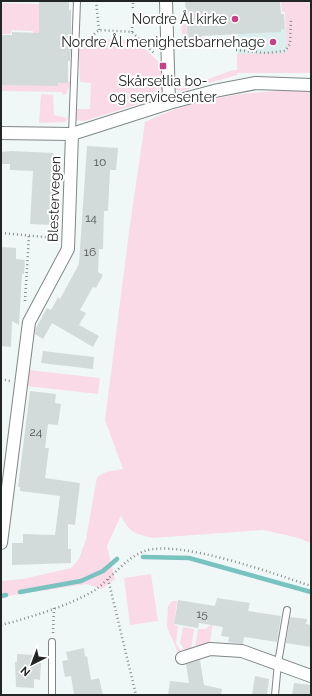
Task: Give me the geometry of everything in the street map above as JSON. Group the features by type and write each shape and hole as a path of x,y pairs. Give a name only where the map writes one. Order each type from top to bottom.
{"street":[{"path":"166,1 169,103"},
{"path":"1,133 72,134 169,103 214,91 256,83 311,84"},
{"name":"Blestervegen","path":"1,543 29,322 68,249 72,134"},
{"path":"182,658 210,649 242,651 311,676"}],"lane":[{"path":"72,134 77,1"},
{"path":"275,695 278,664 287,610"},
{"path":"52,642 52,695"}],"path":[{"path":"96,1 99,30 132,32 168,67"},
{"path":"132,32 133,1"},
{"path":"236,50 266,53 286,51 290,44 291,19"},
{"path":"1,233 69,239"},
{"path":"29,235 24,302 35,309"},
{"path":"1,625 54,608 85,596 143,551 166,548 225,559 311,586"},
{"path":"108,579 136,695"},
{"path":"52,642 54,608"}],"shaded area":[{"name":"Nordre Ål menighetsbarnehage","path":"281,1 311,1 311,73 237,73 237,75 181,91 176,90 174,82 176,79 180,89 233,70 237,70 237,54 287,53 285,12 282,12"},
{"path":"3,3 39,4 39,34 33,34 33,31 12,30 11,34 1,34 1,6"},
{"name":"Nordre Ål menighetsbarnehage","path":"285,12 309,73 237,73 238,34 273,32 273,29 286,28"},
{"path":"186,23 188,41 201,40 201,36 206,39 205,47 189,46 183,42 181,26"},
{"path":"90,39 136,40 163,66 163,91 161,97 84,121 75,120 76,109 90,109 91,83 80,82 79,50"},
{"path":"71,81 66,94 63,95 62,92 1,91 1,84"},
{"path":"277,91 311,91 311,543 295,537 263,530 153,538 141,535 129,529 121,515 107,546 115,579 102,589 86,584 1,597 1,581 23,579 71,568 79,559 86,539 97,477 106,472 123,469 105,420 129,232 145,122 177,109 226,96"},
{"path":"41,94 53,95 54,115 67,118 66,122 39,123"},
{"path":"29,370 100,378 98,394 27,386"},
{"path":"151,574 158,621 130,625 124,578"},
{"path":"172,601 177,601 174,625 178,626 176,644 183,653 179,655 167,627 168,606"},
{"path":"211,613 214,613 210,643 195,648 198,629 206,629 210,625"},
{"path":"183,627 194,629 191,649 186,652 180,643"}],"building":[{"path":"39,1 69,1 69,10 71,10 71,48 70,61 68,61 68,83 58,83 58,86 1,85 1,35 12,35 12,32 39,33"},
{"name":"Nordre Ål kirke","path":"185,1 280,1 281,14 284,14 285,29 281,29 281,32 201,36 202,40 188,41"},
{"path":"87,146 118,148 116,170 110,170 108,211 104,211 103,249 99,249 98,272 103,275 96,288 93,287 80,310 86,313 79,325 99,336 93,347 52,323 43,339 35,334 36,328 47,308 51,310 58,297 60,299 79,264"},
{"path":"2,152 53,153 52,225 30,224 33,171 10,170 10,164 1,164"},
{"path":"1,247 16,248 16,259 25,260 24,274 22,274 19,325 12,321 11,347 1,346"},
{"path":"43,351 94,357 93,369 41,363"},
{"path":"30,391 56,394 55,403 61,404 58,425 48,424 45,448 49,448 45,478 80,483 75,525 68,524 68,549 71,549 71,563 12,565 12,543 23,543 23,534 55,535 60,496 20,491 20,487 18,487"},
{"path":"217,598 250,603 248,611 281,616 277,642 244,637 243,644 228,642 229,637 221,636 223,627 199,623 198,628 174,624 178,600 215,606"},
{"path":"290,617 307,619 306,624 311,625 311,647 286,643"},
{"path":"84,648 85,657 87,656 91,680 99,678 103,695 74,695 71,676 65,677 62,661 68,660 66,652"},
{"path":"17,654 35,655 35,663 41,663 40,680 34,679 34,688 16,687 15,662 17,662"},
{"path":"200,660 204,685 222,689 221,695 168,695 170,681 189,683 186,664"},
{"path":"255,676 269,679 267,695 252,695"},
{"path":"294,683 311,685 311,695 292,695"}],"waterway":[{"path":"143,557 189,558 311,592"},
{"path":"20,592 81,581 103,571 117,559"},
{"path":"1,596 6,595"}],"place":[{"name":"Nordre Ål kirke","path":"235,19"},
{"name":"Nordre Ål menighetsbarnehage","path":"273,42"},
{"name":"Skårsetlia bo- og servicesenter","path":"163,66"}]}
